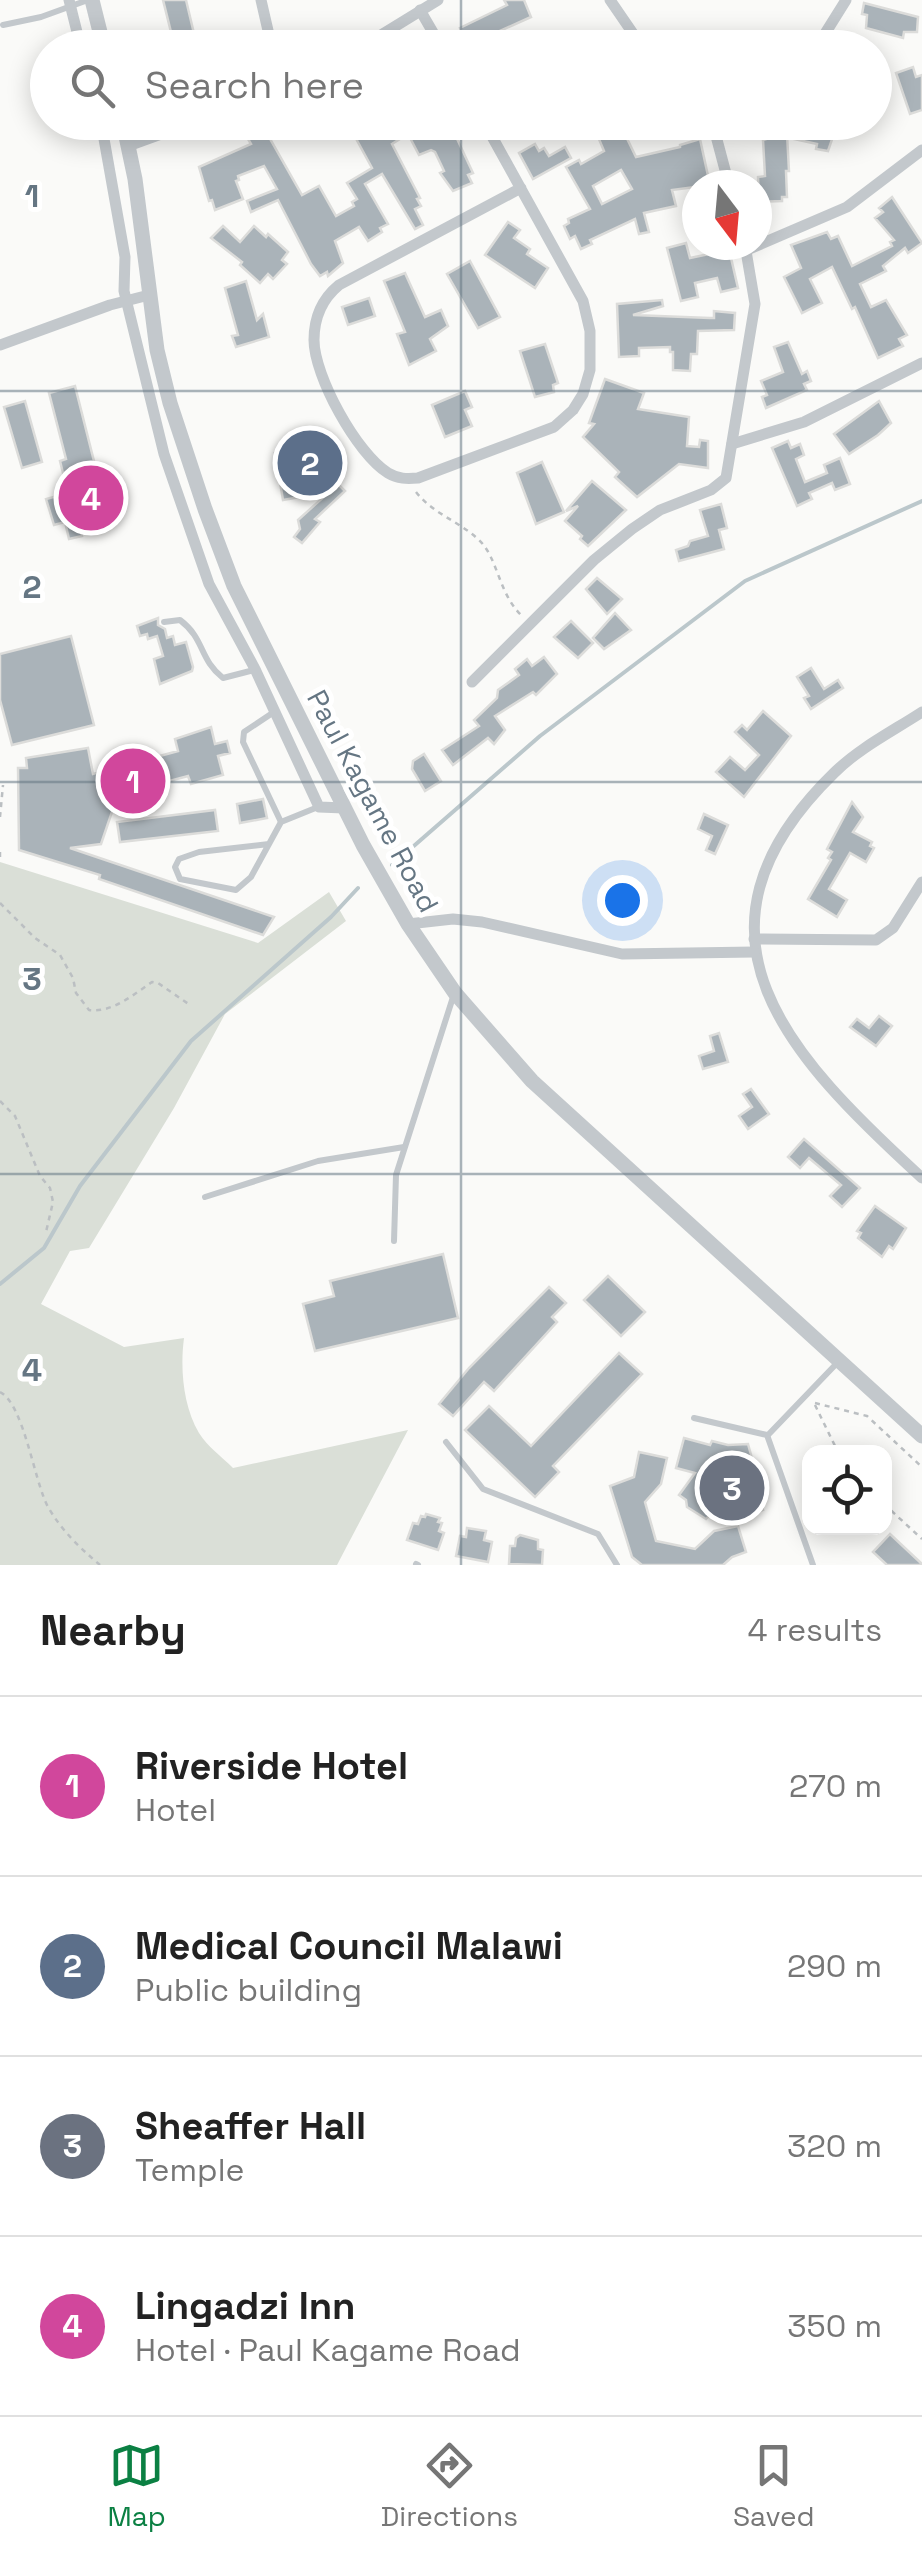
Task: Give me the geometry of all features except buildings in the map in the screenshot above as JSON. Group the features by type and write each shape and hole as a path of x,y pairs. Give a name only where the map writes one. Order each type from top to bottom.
{"street":[{"path":"90,0 99,30"},
{"path":"261,0 268,30"},
{"path":"388,30 438,0"},
{"path":"610,0 631,30"},
{"path":"827,30 846,0"},
{"path":"70,4 76,30"},
{"path":"420,10 432,30"},
{"path":"105,140 124,257 126,301 164,454 202,565 320,807 344,808"},
{"name":"Paul Kagame Road","path":"126,140 157,350 170,403 211,524 234,586 344,808 408,924 455,993 532,1081 922,1436"},
{"path":"128,146 144,140"},
{"path":"494,140 521,188 588,316 592,350 583,394 574,410 554,427 418,478 407,479 380,467 357,442 340,412 315,352 318,313 339,286 521,188"},
{"path":"717,140 725,170"},
{"path":"772,237 847,207 922,150"},
{"path":"472,682 594,560 632,529 660,510 721,484 730,463 755,304 748,260"},
{"path":"0,345 149,296"},
{"path":"732,444 804,422 922,363"},
{"path":"922,712 834,772 793,823 768,868 758,900 754,946 771,1006 791,1041 849,1110 922,1178"},
{"path":"408,924 482,922 622,954 876,940 893,928 922,882"}],"lane":[{"path":"3,25 90,0"},
{"path":"164,622 180,620 194,631 211,668 223,678 255,669"},
{"path":"276,711 244,732 243,742 281,822"},
{"path":"269,844 200,852 179,859 174,867 180,880 236,890 251,877 269,844 281,822 320,807"},
{"path":"394,1241 396,1174 455,993"},
{"path":"205,1196 318,1161 404,1146"},
{"path":"767,1435 840,1360"},
{"path":"694,1418 767,1435"},
{"path":"767,1435 813,1565"},
{"path":"446,1442 483,1489 598,1534 617,1565"}],"path":[{"path":"407,479 435,512 481,541 510,605 530,625"},
{"path":"0,817 3,785"},
{"path":"0,852 0,862"},
{"path":"0,906 60,955 73,978 76,994 88,1010 99,1011 125,1000 152,982 190,1006"},
{"path":"0,1101 16,1116 40,1176 50,1188 54,1202 46,1232"},
{"path":"0,1392 7,1396 18,1416 46,1503 71,1541 100,1565"},
{"path":"834,1445 813,1402 866,1416 922,1467"},
{"path":"892,1512 922,1540"}],"shaded area":[{"path":"0,862 258,943 329,892 346,921 225,1014 174,1108 89,1248 70,1251 41,1304 124,1347 184,1338 182,1362 189,1411 199,1433 233,1468 408,1430 337,1565 0,1565"}],"waterway":[{"path":"392,865 540,736 745,581 922,501"},
{"path":"0,1284 44,1248 80,1186 191,1041 331,917 358,888"}],"place":[{"name":"Medical Council Malawi","path":"310,463"},
{"name":"Lingadzi Inn","path":"91,498"},
{"name":"Riverside Hotel","path":"133,781"},
{"name":"Sheaffer Hall","path":"732,1488"}]}
